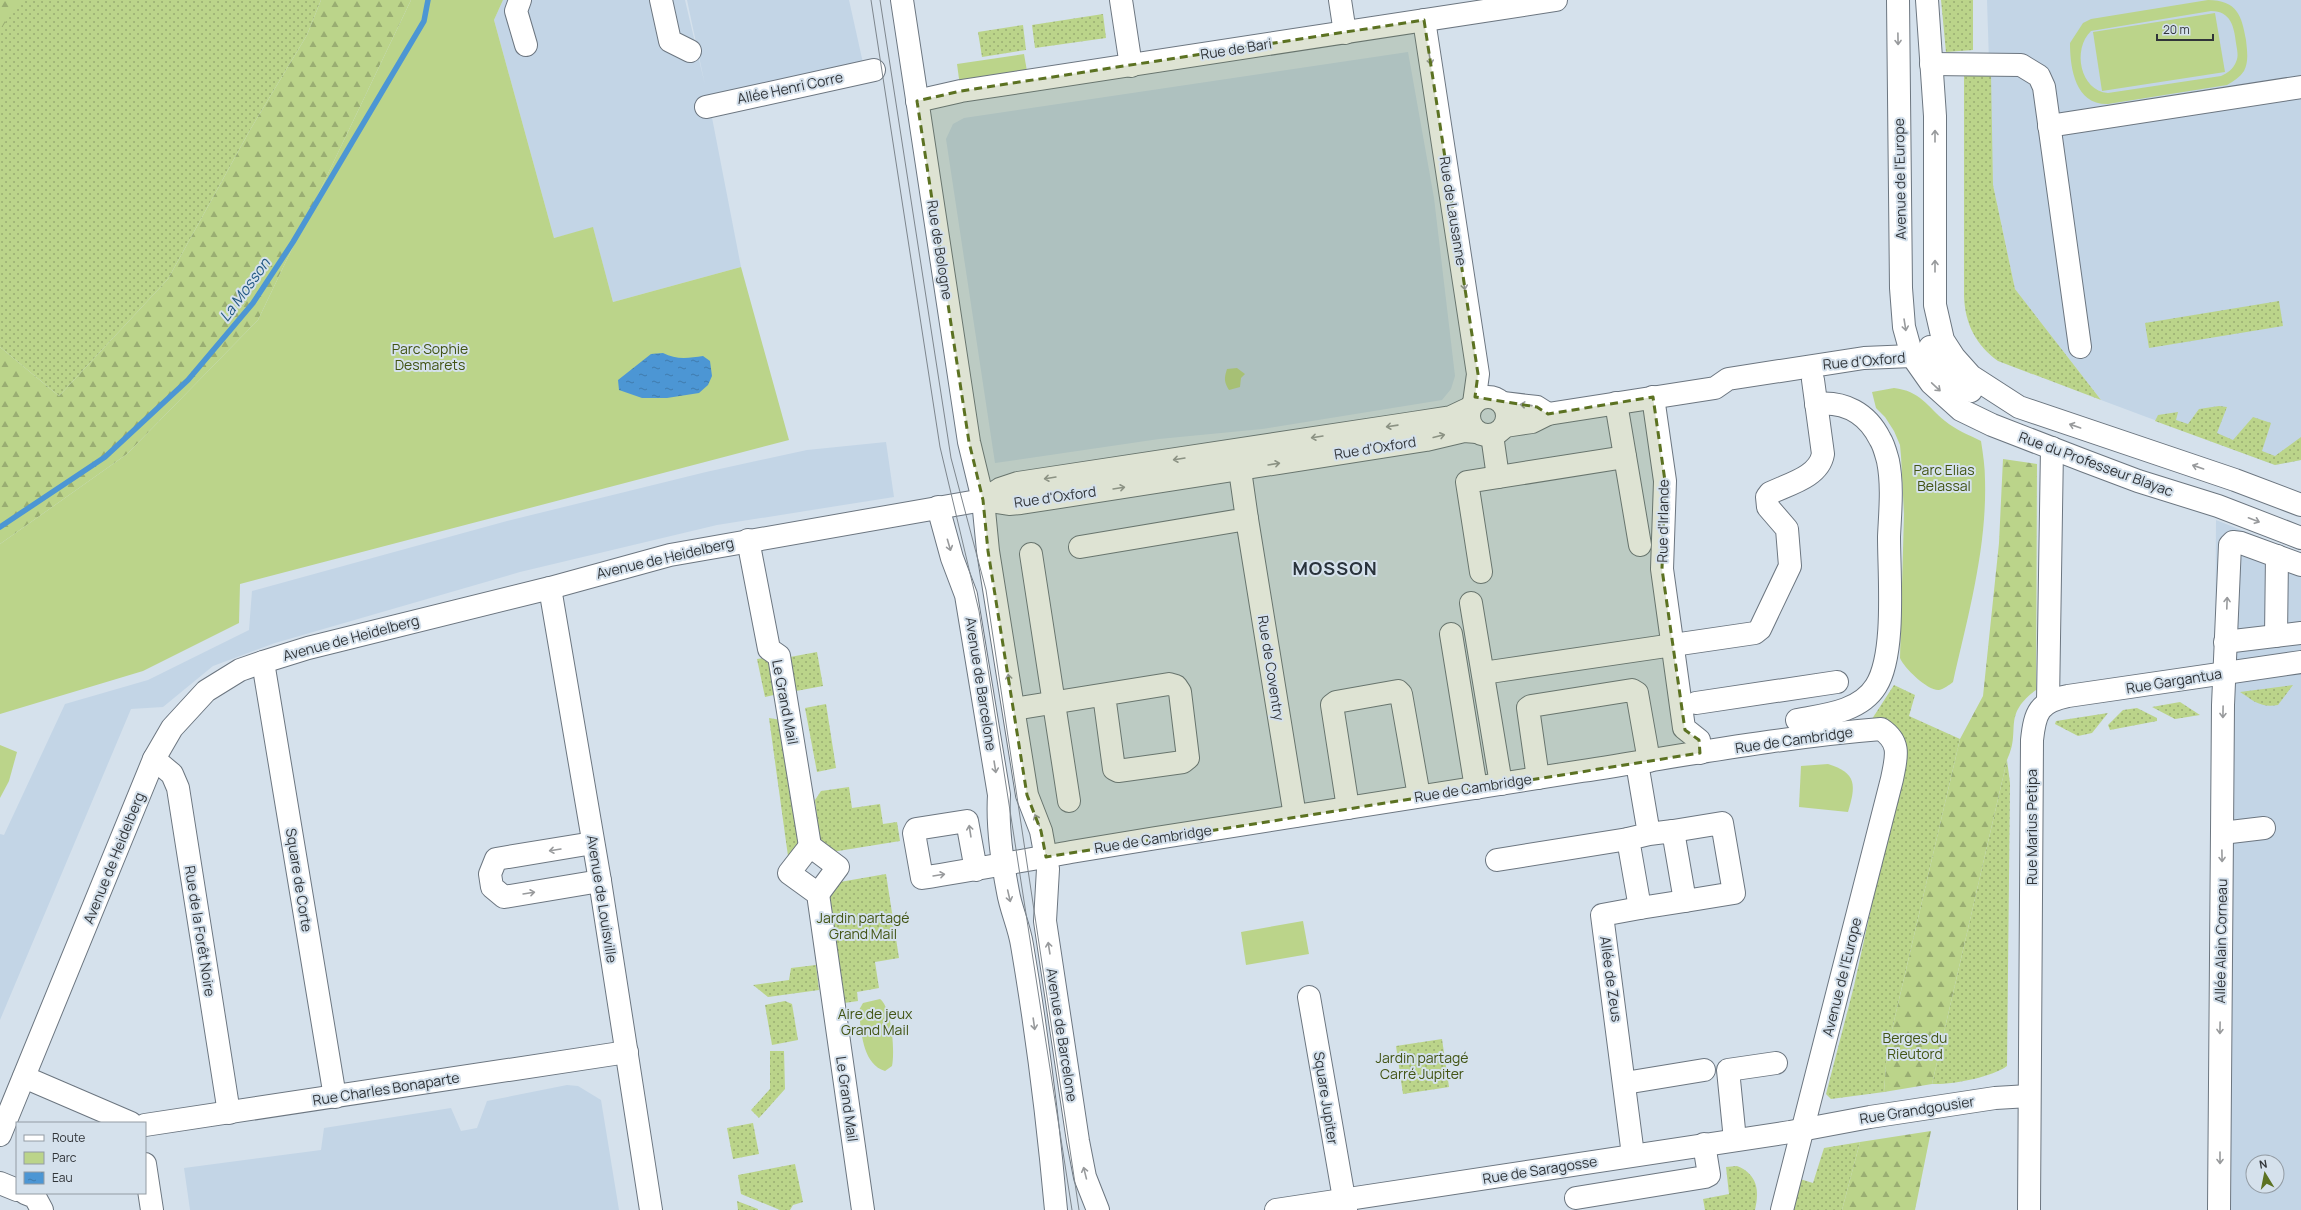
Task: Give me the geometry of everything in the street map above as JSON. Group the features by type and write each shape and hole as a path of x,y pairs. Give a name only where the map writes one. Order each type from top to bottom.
{"street":[{"path":"520,0 516,11 526,45"},
{"path":"661,0 670,41 690,51"},
{"name":"Rue de Bologne","path":"902,0 969,442 983,500"},
{"path":"1121,0 1131,66"},
{"path":"1340,0 1345,33"},
{"name":"Rue de Bari","path":"917,101 961,91 1345,33 1550,0"},
{"name":"Avenue de l'Europe","path":"1898,0 1901,288 1904,327 1928,348"},
{"path":"1915,0 1916,10 1928,10 1935,116 1935,304 1928,348"},
{"name":"Rue de Lausanne","path":"1424,20 1478,374 1472,406"},
{"path":"1931,64 2021,65 2032,70 2039,76 2044,87 2080,347"},
{"name":"Allée Henri Corre","path":"706,107 874,70"},
{"path":"2049,126 2301,87"},
{"name":"Rue d'Oxford","path":"1715,388 1730,393 1865,373 1928,348"},
{"name":"Rue d'Oxford","path":"983,500 1009,504 1021,503 1426,440 1464,431 1491,431 1532,422 1548,414 1715,388 1728,379 1928,348"},
{"name":"Rue du Professeur Blayac","path":"2301,505 2235,480 2019,407 1970,376 1954,358 1928,348 1931,383 1961,410 1992,426 2138,481 2218,506 2301,538"},
{"path":"1482,673 1755,633 1760,629 1789,570 1787,529 1768,507 1767,497 1770,493 1819,468 1823,454 1813,380"},
{"name":"Rue d'Oxford","path":"983,500 1000,489 1018,483 1451,417 1485,397 1492,397 1503,403 1537,407 1548,414"},
{"name":"Rue d'Irlande","path":"1653,397 1665,481 1662,569 1672,645 1684,728 1698,740 1700,753"},
{"path":"1491,431 1508,414 1503,403"},
{"path":"1616,403 1640,545"},
{"path":"1793,688 1799,728 1842,711 1862,700 1875,688 1882,672 1888,632 1890,481 1885,450 1874,428 1858,413 1841,404 1816,404"},
{"path":"1472,406 1469,421 1491,431"},
{"path":"1491,431 1498,477"},
{"path":"2048,702 2052,448"},
{"path":"1481,572 1467,482 1625,458"},
{"name":"Rue de Coventry","path":"1240,470 1295,816"},
{"name":"Avenue de Heidelberg","path":"0,1135 154,759 172,728 206,691 240,670 308,648 550,588 670,555 748,540 983,500"},
{"name":"Avenue de Barcelone","path":"983,500 988,551 1027,796 1041,831 1046,857 1048,893 1045,921 1078,1141 1085,1177 1098,1210"},
{"name":"Avenue de Barcelone","path":"938,507 952,558 966,595 974,633 999,795 999,820 1008,891 1018,925 1031,1001 1050,1140 1056,1210"},
{"path":"1080,547 1247,519"},
{"name":"Le Grand Mail","path":"748,540 769,649 779,656 810,846"},
{"name":"Allée Alain Corneau","path":"2220,1210 2224,673 2230,545 2237,542 2277,556"},
{"path":"1031,554 1069,801"},
{"path":"2276,636 2277,556 2301,565"},
{"name":"Avenue de Louisville","path":"550,588 600,881 651,1210"},
{"path":"1471,603 1501,784"},
{"path":"2226,642 2301,633"},
{"path":"1451,634 1476,788"},
{"name":"Square de Corte","path":"263,662 336,1097"},
{"name":"Rue Gargantua","path":"2048,702 2068,696 2301,662"},
{"path":"1696,703 1837,682"},
{"path":"1014,709 1169,684 1176,686 1180,692 1188,758 1183,762 1118,771 1114,769 1104,695"},
{"path":"1538,778 1528,708 1546,703 1632,690 1637,693 1649,834"},
{"path":"1348,808 1332,705 1336,702 1398,691 1401,694 1419,796"},
{"name":"Rue Marius Petipa","path":"2029,1210 2032,740 2036,716 2048,702"},
{"name":"Rue de Cambridge","path":"1046,857 1419,796 1700,753 1799,728 1881,729 1890,735 1895,743"},
{"name":"Avenue de l'Europe","path":"1782,1210 1892,779 1897,757 1895,743"},
{"name":"Rue de la Forêt Noire","path":"154,759 172,774 178,788 229,1113"},
{"name":"Allée de Zeus","path":"1497,860 1722,823 1734,893 1602,915 1625,1083 1633,1155"},
{"path":"2222,833 2264,828"},
{"path":"1673,831 1685,901"},
{"path":"1628,839 1640,908"},
{"path":"593,843 496,859 490,874 492,887 504,897 600,881"},
{"path":"810,846 838,867 818,894 789,873 810,846"},
{"path":"976,870 1046,857"},
{"name":"Le Grand Mail","path":"818,894 863,1210"},
{"name":"Square Jupiter","path":"1309,997 1345,1204"},
{"name":"Rue Charles Bonaparte","path":"146,1125 627,1052"},
{"path":"1735,1140 1728,1070 1776,1063"},
{"path":"1625,1083 1704,1070"},
{"path":"24,1077 129,1122"},
{"name":"Rue Grandgousier","path":"1804,1128 1995,1098 2029,1096"},
{"name":"Rue de Saragosse","path":"1276,1210 1345,1204 1571,1165 1804,1128"},
{"path":"1571,1165 1577,1204 1705,1177 1709,1175 1704,1144"},
{"path":"146,1171 152,1210"},
{"path":"0,1183 16,1190"},
{"path":"28,1194 35,1197 42,1210"}],"highlighted area":[{"path":"1424,20 1478,374 1475,397 1537,407 1548,414 1653,397 1665,481 1662,569 1685,730 1699,740 1700,753 1046,857 1041,831 1027,795 988,551 983,500 969,442 917,101 961,91"}],"shaded area":[{"path":"503,0 685,0 705,85 687,0 849,0 863,63 708,97 741,267 613,302 593,228 554,238 494,20"},
{"path":"1987,0 2301,0 2301,460 2275,465 2101,400 2015,289 1993,185"},
{"path":"1408,52 1434,198 1455,376 1451,389 1442,400 1262,429 1159,439 995,463 946,139 953,124 964,118"},
{"path":"886,442 894,497 717,525 520,572 275,643 213,666 163,707 131,709 0,1020 0,834 4,835 65,704 148,680 249,630 252,591 507,521 706,472 807,450"},
{"path":"2216,520 2301,554 2301,1210 2212,1210"},
{"path":"567,1085 578,1086 601,1100 619,1210 190,1210 184,1168 321,1150 324,1128 451,1108 461,1131 477,1128 487,1101"}],"green space":[{"path":"0,0 321,0 307,35 250,130 168,279 59,396 0,347"},
{"path":"0,0 26,0 8,18 0,31"},
{"path":"321,0 411,0 258,320 127,454 0,544 0,347 59,396 168,279 250,130 307,35"},
{"name":"Parc Sophie Desmarets","path":"411,0 503,0 494,20 554,238 593,227 613,302 741,267 789,440 240,584 239,623 143,671 0,714 0,544 127,454 258,320"},
{"path":"1941,0 1973,0 1973,50 1946,52"},
{"path":"2208,0 2226,3 2232,6 2240,17 2246,40 2246,67 2239,77 2227,85 2108,104 2097,103 2089,99 2077,84 2071,64 2070,53 2070,43 2083,23 2091,19","holes":["2211,11 2223,14 2230,21 2234,31 2238,53 2237,60 2233,67 2224,75 2108,93 2098,90 2091,85 2085,77 2082,68 2082,48 2085,39 2091,31"]},
{"path":"2215,13 2225,72 2102,91 2093,32"},
{"path":"1103,14 1106,38 1035,48 1032,25"},
{"path":"1023,25 1026,50 982,57 978,32"},
{"path":"1024,54 1028,77 960,86 957,64"},
{"path":"1991,74 1993,185 2015,289 2101,400 1998,361 1990,355 1978,341 1969,325 1964,296 1964,75"},
{"path":"2279,301 2283,326 2149,348 2145,323"},
{"path":"1237,368 1245,374 1241,378 1240,387 1229,390 1225,380 1227,369"},
{"name":"Parc Elias Belassal","path":"1894,388 1910,392 1917,396 1949,424 1981,441 1982,446 1985,475 1985,505 1980,556 1953,682 1945,688 1939,690 1929,687 1923,683 1906,667 1900,658 1904,514 1900,445 1894,431 1885,417 1876,408 1872,392"},
{"path":"2219,406 2227,407 2217,433 2233,440 2253,417 2271,423 2262,451 2275,456 2301,437 2301,460 2275,465 2155,421 2158,415 2178,412 2176,420 2188,424 2199,409"},
{"name":"Berges du Rieutord","path":"2003,459 2037,464 2036,690 2025,699 2015,716 2011,749 2007,760 1932,1084 1884,1092 1887,1051 1960,739 1983,696 1999,543"},
{"path":"817,652 823,686 796,691 790,657"},
{"path":"770,657 778,694 765,697 757,659"},
{"path":"1894,685 1915,695 1909,716 1960,739 1887,1051 1884,1092 1831,1099 1826,1094 1854,986 1906,749 1902,735 1896,727 1886,722 1872,719"},
{"path":"2293,685 2278,705 2272,706 2262,705 2240,692"},
{"path":"2180,702 2200,715 2175,719 2152,707"},
{"path":"826,704 836,768 817,772 805,708"},
{"path":"2137,708 2157,718 2157,721 2110,730 2108,725 2123,710"},
{"path":"2108,713 2092,733 2078,736 2055,724 2056,721"},
{"path":"769,718 781,720 799,844 788,856"},
{"path":"0,745 17,752 9,781 0,798"},
{"path":"2007,760 2010,783 2007,1066 1992,1074 1971,1080 1932,1084"},
{"path":"1828,764 1844,772 1852,781 1853,787 1848,812 1799,807 1801,766"},
{"path":"849,787 852,808 880,804 883,824 897,822 900,841 832,852 820,841 815,800 821,791"},
{"name":"Jardin partagé Grand Mail","path":"886,874 899,958 875,962 879,988 857,992 858,1001 844,1003 827,894 834,883"},
{"path":"1303,921 1309,954 1246,965 1241,932"},
{"path":"816,965 819,990 768,997 753,985 789,980 791,968"},
{"name":"Aire de jeux Grand Mail","path":"880,999 884,1004 890,1020 893,1041 892,1066 885,1071 877,1067 867,1054 862,1036 859,1010 863,1003"},
{"path":"785,1001 792,1004 798,1040 772,1045 765,1005"},
{"name":"Jardin partagé Carré Jupiter","path":"1442,1039 1449,1087 1403,1094 1396,1046"},
{"path":"770,1051 784,1051 785,1089 759,1118 751,1110 770,1089"},
{"path":"753,1123 759,1154 733,1159 727,1128"},
{"path":"1931,1131 1915,1210 1842,1210 1860,1142"},
{"path":"1860,1142 1842,1210 1792,1210 1800,1179 1813,1183 1824,1148"},
{"path":"795,1164 803,1202 793,1205 790,1210 780,1210 741,1194 738,1175"},
{"path":"1737,1166 1744,1169 1753,1178 1757,1189 1755,1210 1705,1210 1703,1199 1729,1194 1726,1167"},
{"path":"737,1201 758,1209 758,1210 738,1210"}],"water":[{"path":"663,353 678,358 703,356 710,361 712,376 708,385 699,393 667,398 642,398 619,390 618,380 651,354"}],"waterway":[{"name":"La Mosson","path":"0,527 105,457 188,380 253,303 293,242 424,21 428,0"}],"tram line":[{"path":"871,0 940,447 979,611 1072,1210"},
{"path":"880,0 951,458 986,590 1079,1210"}],"district":[{"name":"MOSSON","path":"1335,569"}]}
